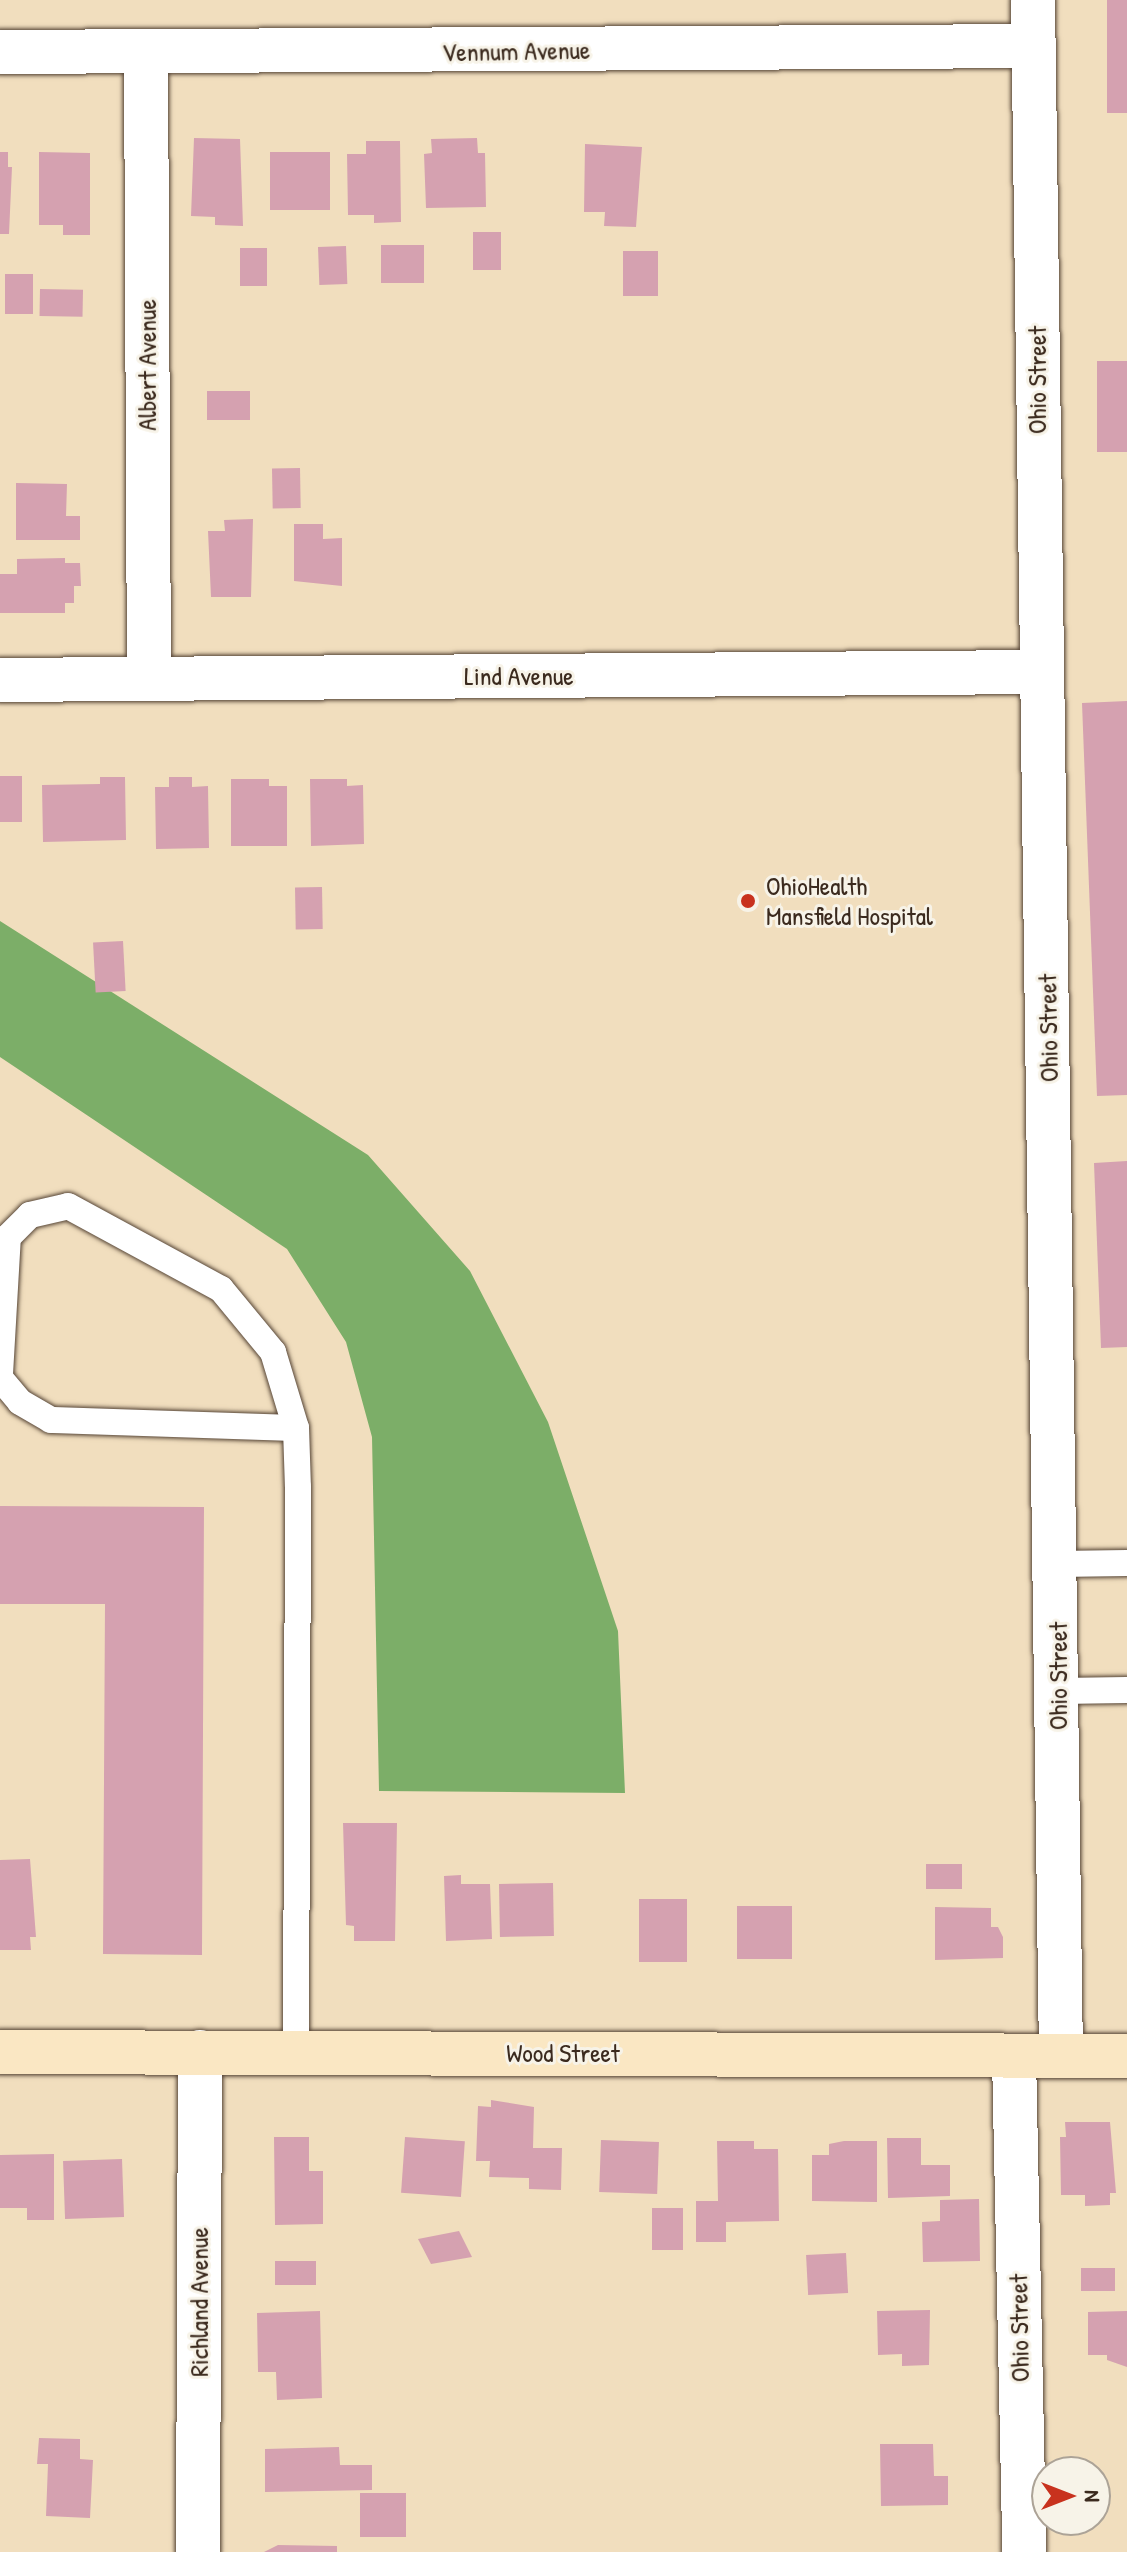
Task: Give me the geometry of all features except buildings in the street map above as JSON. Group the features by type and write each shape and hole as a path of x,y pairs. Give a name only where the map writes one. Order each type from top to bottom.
{"street":[{"name":"Ohio Street","path":"1033,0 1039,672 1057,1564 1061,2056"},
{"name":"Vennum Avenue","path":"0,52 1032,46"},
{"name":"Albert Avenue","path":"146,51 149,679"},
{"name":"Lind Avenue","path":"0,680 1039,672"},
{"name":"Wood Street","path":"0,2052 1127,2056"},
{"name":"Richland Avenue","path":"198,2552 200,2052"},
{"name":"Ohio Street","path":"1014,2056 1024,2552"}],"lane":[{"path":"296,1428 51,1420 20,1402 0,1376 8,1237 30,1215 68,1206 221,1289 273,1352 296,1428 296,2051"},
{"path":"1057,1564 1127,1563"},
{"path":"1059,1691 1127,1690"}],"green space":[{"path":"0,921 368,1155 470,1271 548,1422 618,1631 625,1793 379,1791 372,1437 346,1342 287,1249 0,1057"}],"place":[{"name":"OhioHealth Mansfield Hospital","path":"748,901"}]}
